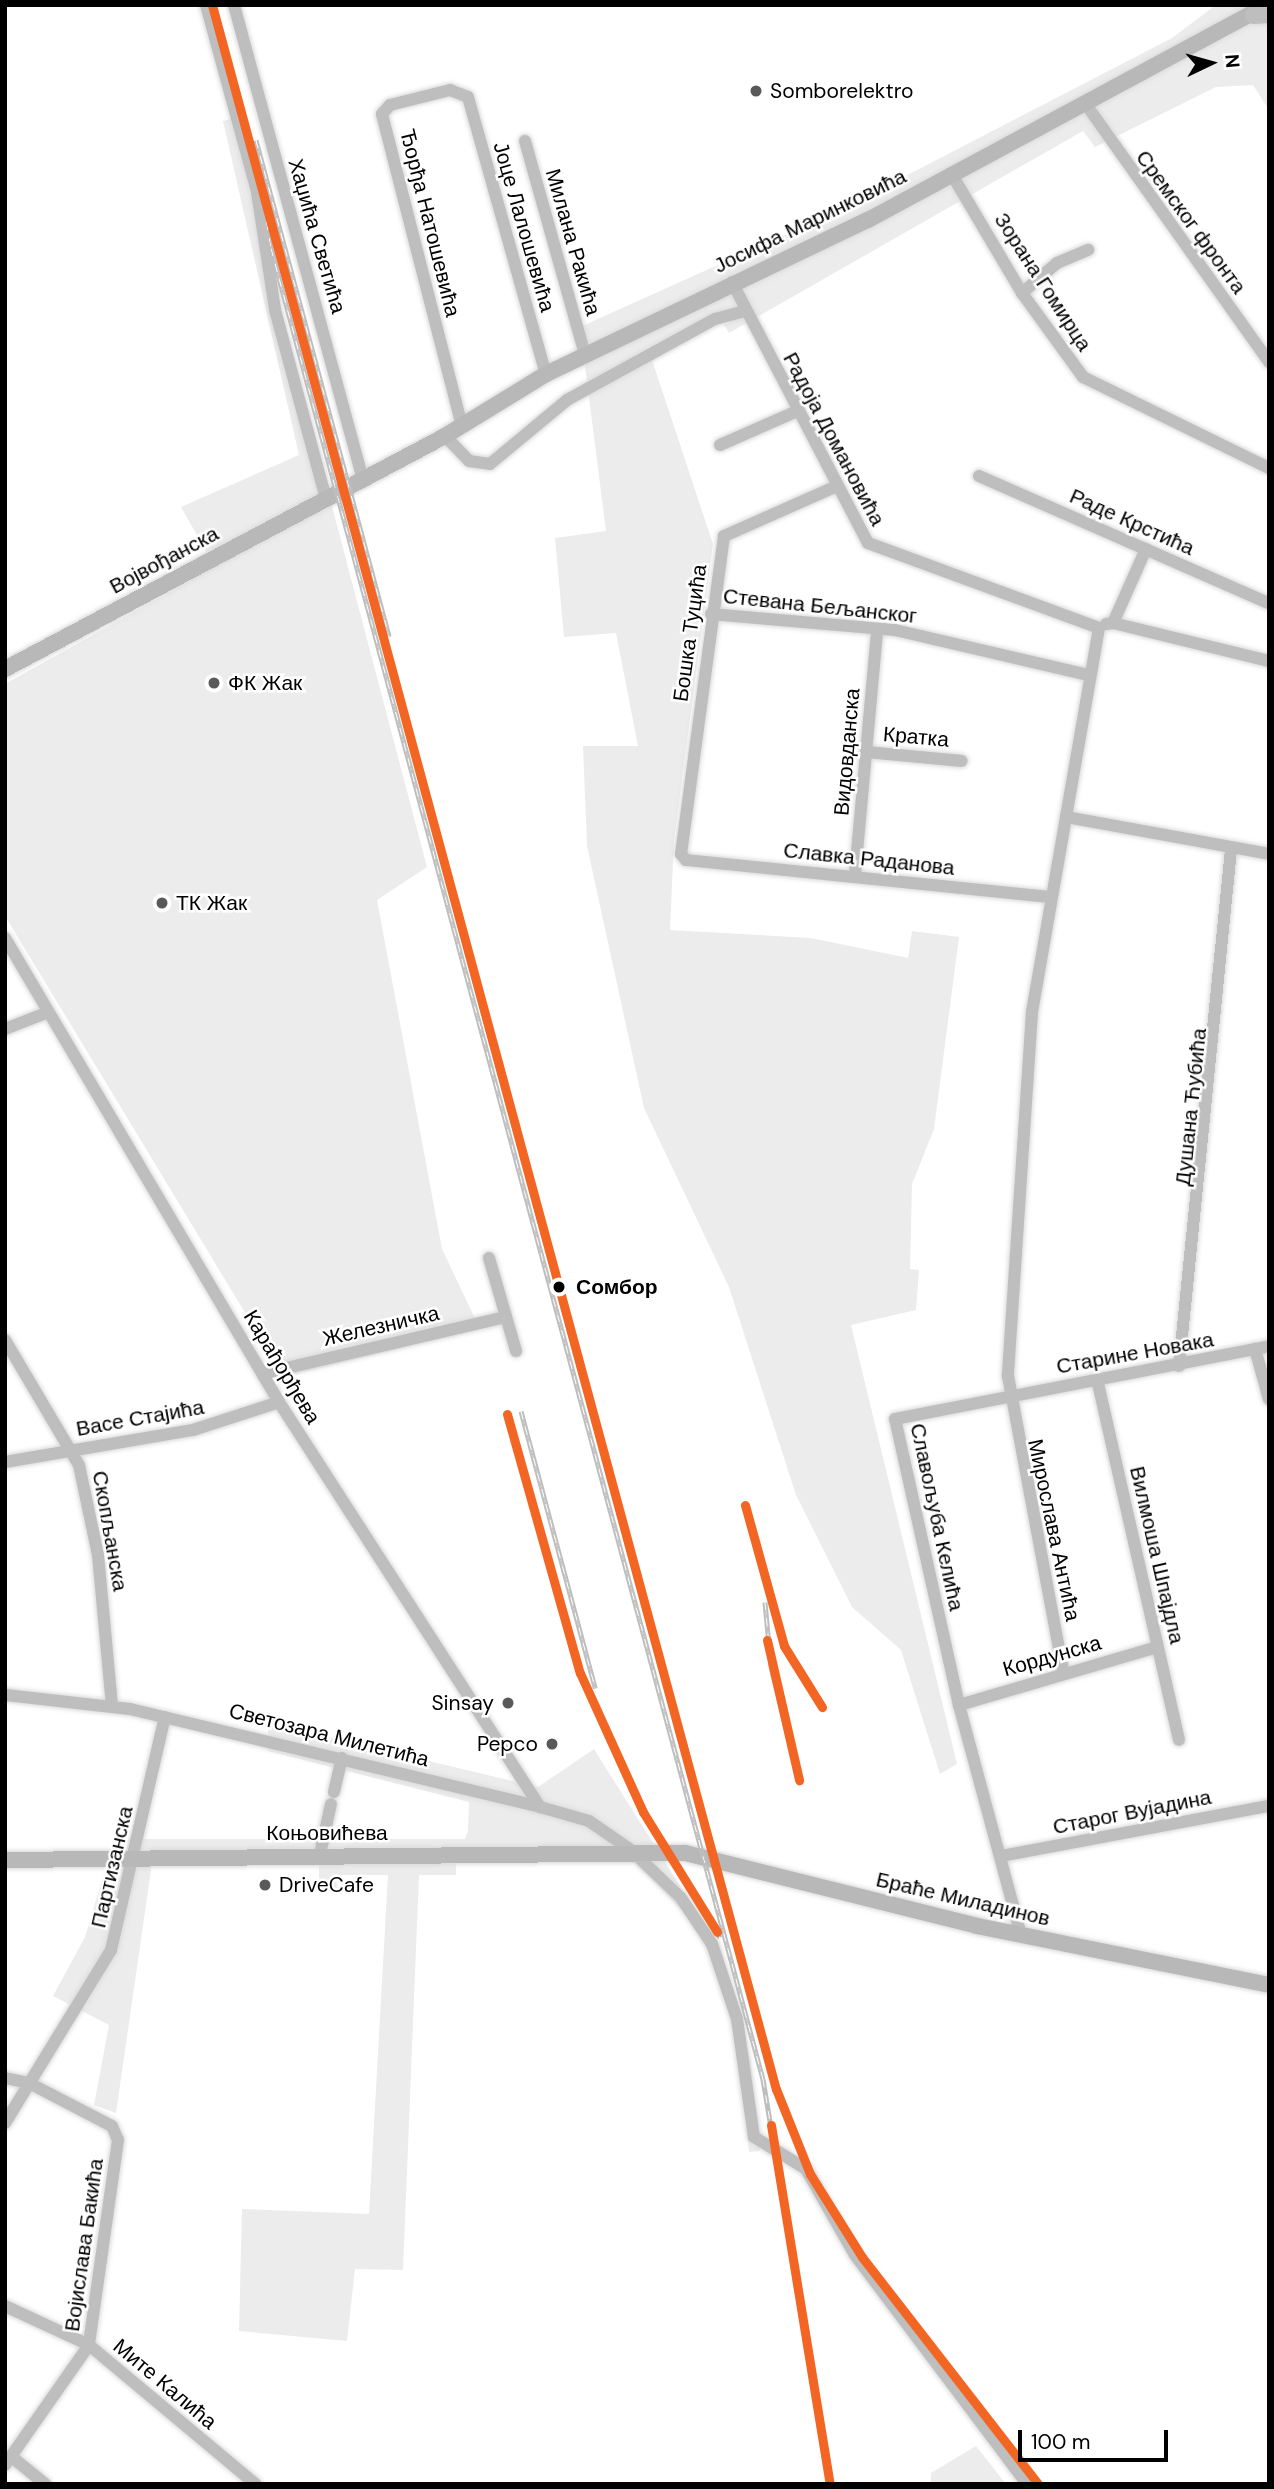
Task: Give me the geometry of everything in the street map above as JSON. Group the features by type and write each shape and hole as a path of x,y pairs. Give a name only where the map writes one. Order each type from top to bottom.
{"street":[{"path":"206,5 257,192 275,310 326,499"},
{"name":"Хаџића Светића","path":"234,5 363,479"},
{"name":"Јосифа Маринковића","path":"343,490 445,436 546,374 732,282 868,220 951,173 1264,11"},
{"name":"Јоце Лалошевића","path":"462,92 546,374"},
{"name":"Ђорђа Натошевића","path":"462,92 390,106 382,114 462,426"},
{"name":"Сремског фронта","path":"1085,103 1269,362"},
{"name":"Милана Ракића","path":"525,141 585,354"},
{"name":"Зорана Гомирца","path":"951,173 1022,293 1090,384 1269,468"},
{"path":"1022,293 1057,263 1088,250"},
{"name":"Радоја Домановића","path":"732,282 795,412 868,543 1099,628"},
{"path":"445,436 469,461 489,464 568,400 715,318 744,311"},
{"path":"720,445 795,412"},
{"name":"Раде Крстића","path":"979,476 1269,603"},
{"name":"Бошка Туцића","path":"683,858 711,614 729,531 837,486"},
{"name":"Војвођанска","path":"5,669 343,490"},
{"path":"1113,623 1146,549"},
{"name":"Стевана Бељанског","path":"711,614 877,633 895,631 1089,675"},
{"path":"1007,1396 1023,1102 1051,897 1099,628 1113,623 1269,661"},
{"name":"Видовданска","path":"855,874 877,633"},
{"name":"Кратка","path":"867,752 962,761"},
{"path":"1066,817 1231,850 1269,854"},
{"name":"Душана Ћубића","path":"1179,1366 1231,850"},
{"name":"Славка Раданова","path":"683,858 855,874 1051,897"},
{"name":"Карађорђева","path":"5,938 46,1013 265,1373 279,1402 540,1807"},
{"path":"5,1029 46,1013"},
{"path":"489,1258 516,1350"},
{"name":"Железничка","path":"265,1373 506,1317"},
{"name":"Скопљанска","path":"5,1340 70,1450 98,1555 112,1706"},
{"name":"Старине Новака","path":"1007,1396 1179,1366 1269,1346"},
{"path":"1255,1349 1269,1399"},
{"name":"Вилмоша Шпајдла","path":"1097,1379 1179,1740"},
{"name":"Мирослава Антића","path":"1007,1396 1063,1671"},
{"name":"Славољуба Келића","path":"1007,1396 895,1419 959,1705 1002,1856 1021,1935"},
{"name":"Васе Стајића","path":"5,1462 193,1430 279,1402"},
{"name":"Кордунска","path":"959,1705 1063,1671 1157,1647"},
{"name":"Светозара Милетића","path":"5,1695 112,1706 342,1758 540,1807 589,1821 631,1850 681,1898 712,1944 737,2018 754,2137 806,2169 855,2255 1027,2484"},
{"name":"Партизанска","path":"5,2123 111,1950 136,1857 164,1717"},
{"path":"320,1854 342,1758"},
{"name":"Старог Вујадина","path":"1002,1856 1269,1806"},
{"name":"Коњовићева","path":"5,1860 649,1851"},
{"name":"Браће Миладинов","path":"649,1851 698,1854 1021,1935 1269,1985"},
{"path":"5,2078 29,2083"},
{"name":"Војислава Бакића","path":"8,2460 89,2345 115,2130 29,2083"},
{"name":"Мите Калића","path":"5,2306 89,2345 255,2484"},
{"path":"8,2460 45,2484"}],"shaded area":[{"path":"1216,5 1269,5 1269,110 1253,85 1216,87 1095,147 1083,131 729,333 721,320 652,360 713,544 674,840 670,930 811,938 908,958 912,931 959,937 934,1129 912,1184 910,1269 919,1270 916,1310 851,1325 957,1764 940,1774 901,1650 852,1607 796,1495 729,1287 644,1108 587,846 583,746 638,746 616,633 564,637 555,538 606,531 580,327 840,210 1172,38"},
{"path":"237,117 260,233 427,867 377,900 442,1249 480,1329 284,1377 5,916 5,684 215,567 181,507 299,455 223,121"},
{"path":"268,1723 538,1787 594,1749 719,1948 751,2062 760,2151 749,2152 737,2038 714,1961 685,1914 647,1875 625,1856 456,1860 456,1875 419,1875 403,2270 355,2269 347,2341 239,2331 242,2209 369,2214 388,1875 336,1875 337,1888 319,1888 319,1859 152,1863 116,2113 94,2105 109,2025 53,1996 85,1937 107,1863 123,1839 465,1839 468,1831 469,1802 268,1751"},
{"path":"976,2446 1006,2484 931,2484 931,2473"}],"railway":[{"path":"256,140 389,636"},
{"path":"261,190 271,248 763,2079 830,2484"},
{"path":"521,1411 595,1688"},
{"path":"507,1414 580,1673 643,1812 720,1937"},
{"path":"745,1505 784,1646 822,1707"},
{"path":"765,1602 771,1667 799,1780"}],"transit line":[{"path":"212,5 776,2089 810,2174 862,2257 1038,2484"},
{"path":"507,1414 580,1673 643,1812 717,1932"},
{"path":"745,1505 784,1646 822,1707"},
{"path":"767,1640 799,1780"},
{"path":"771,2125 830,2484"}],"place":[{"name":"Somborelektro","path":"756,91"},
{"name":"ФК Жак","path":"214,683"},
{"name":"ТК Жак","path":"162,903"},
{"name":"Сомбор","path":"559,1287"},
{"name":"Sinsay","path":"508,1703"},
{"name":"Pepco","path":"552,1744"},
{"name":"DriveCafe","path":"265,1885"}]}
